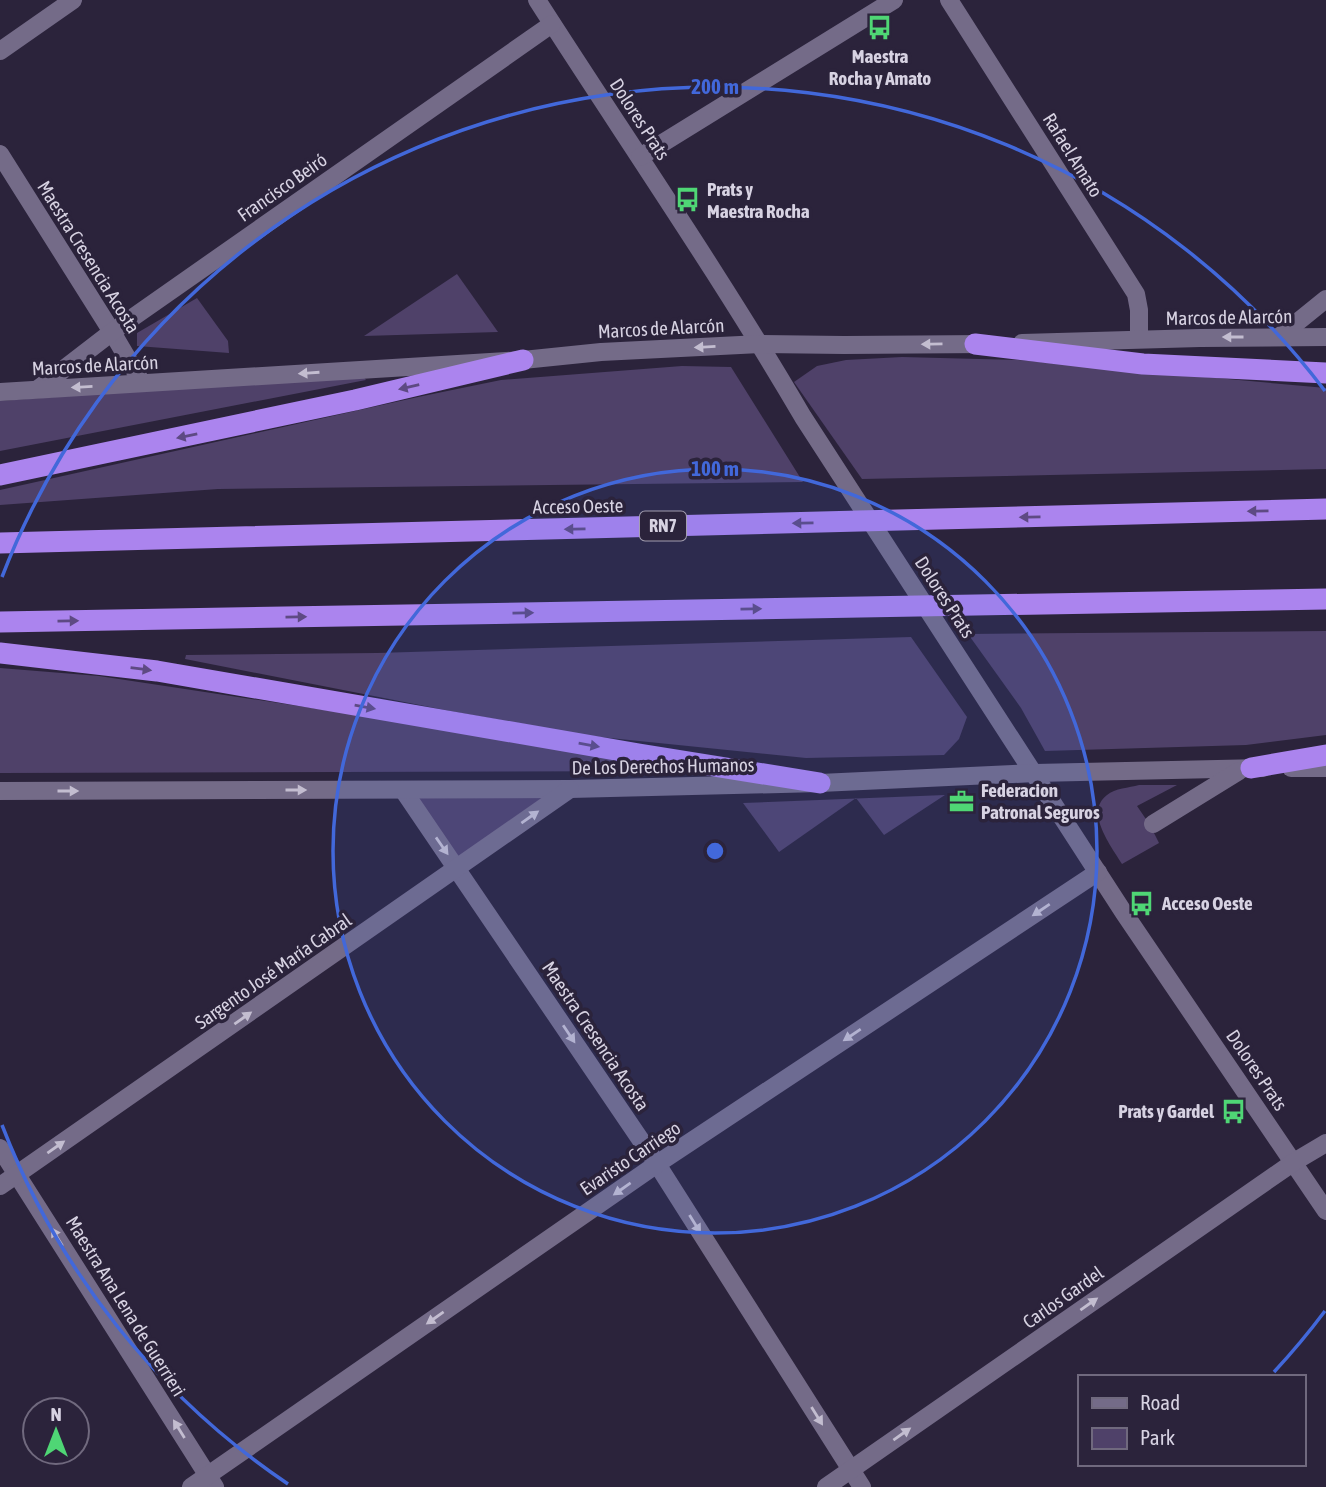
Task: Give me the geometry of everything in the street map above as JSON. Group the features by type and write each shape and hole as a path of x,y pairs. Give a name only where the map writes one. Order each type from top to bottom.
{"highway":[{"path":"975,344 1143,364 1326,373"},
{"path":"0,475 342,403 523,360"},
{"name":"Acceso Oeste","path":"0,543 1326,509"},
{"path":"0,622 1326,599"},
{"path":"0,653 157,671 820,783"},
{"path":"1246,769 1326,755"}],"street":[{"path":"0,51 73,0"},
{"name":"Dolores Prats","path":"537,0 696,241 803,417 1132,925 1326,1211"},
{"path":"640,157 894,0"},
{"name":"Rafael Amato","path":"949,0 1136,293 1139,339"},
{"name":"Francisco Beiró","path":"38,389 112,332 552,24"},
{"name":"Maestra Cresencia Acosta","path":"0,154 142,383"},
{"path":"1279,337 1326,299"},
{"name":"Marcos de Alarcón","path":"0,391 760,344 975,344 1326,337"},
{"name":"De Los Derechos Humanos","path":"0,791 570,789 1326,768"},
{"path":"1153,824 1246,769"},
{"name":"Sargento José María Cabral","path":"0,1186 570,789"},
{"name":"Maestra Cresencia Acosta","path":"402,790 657,1164 862,1487"},
{"name":"Evaristo Carriego","path":"191,1487 211,1481 657,1164 1098,872"},
{"name":"Carlos Gardel","path":"826,1487 1294,1162 1326,1143"},
{"name":"Maestra Ana Lena de Guerrieri","path":"0,1148 211,1481"}],"green space":[{"path":"457,274 498,332 364,336"},
{"path":"197,298 228,341 229,353 137,346 137,333"},
{"path":"902,357 1018,360 1326,388 1326,469 862,479 794,382 817,366 846,360"},
{"path":"682,366 731,367 803,482 218,489 0,505 0,490 501,380"},
{"path":"362,375 366,380 0,451 0,401"},
{"path":"1326,631 1326,735 1246,745 1045,751 1021,708 968,634"},
{"path":"911,637 967,717 959,739 944,755 806,758 590,736 185,659 186,655 377,653"},
{"path":"0,668 99,676 464,731 685,771 0,773"},
{"path":"1139,785 1177,785 1137,806 1159,843 1122,864 1102,830 1098,811 1101,802 1110,793"},
{"path":"945,795 884,835 856,799"},
{"path":"416,798 542,798 458,857"},
{"path":"855,799 779,852 743,803"}],"place":[{"name":"Maestra Rocha y Amato","path":"880,28"},
{"name":"Prats y Maestra Rocha","path":"687,200"},
{"name":"Federacion Patronal Seguros","path":"961,801"},
{"name":"Acceso Oeste","path":"1142,903"},
{"name":"Prats y Gardel","path":"1234,1111"}]}
